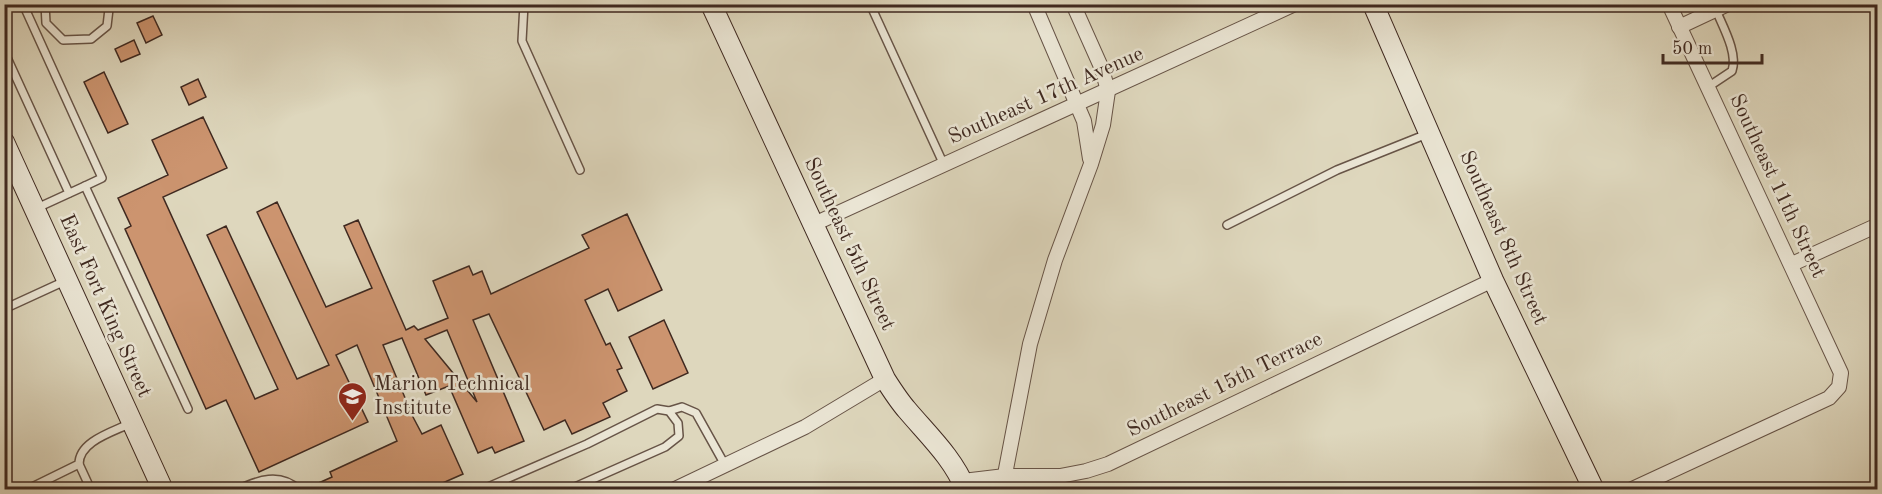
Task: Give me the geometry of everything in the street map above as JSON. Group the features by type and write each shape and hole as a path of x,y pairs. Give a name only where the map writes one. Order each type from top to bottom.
{"street":[{"name":"Southeast 5th Street","path":"711,4 885,379 906,409 933,438 964,485"},
{"path":"1034,4 1088,132 1091,164"},
{"path":"1004,483 1030,344 1055,260 1091,164 1103,125 1108,91 1102,69 1072,4"},
{"name":"Southeast 17th Avenue","path":"814,224 1295,4"},
{"name":"Southeast 8th Street","path":"1373,4 1493,280 1594,489"},
{"name":"Southeast 11th Street","path":"1630,489 1829,398 1839,387 1841,373 1669,4"},
{"path":"1679,27 1722,7"},
{"name":"East Fort King Street","path":"4,142 163,489"},
{"path":"1792,264 1878,225"},
{"name":"Southeast 15th Terrace","path":"964,485 1060,476 1108,464 1493,280"},
{"path":"673,489 805,427 885,379"}],"lane":[{"path":"23,4 102,178 35,209"},
{"path":"45,4 46,23 63,40 91,39 107,26 107,4"},
{"path":"524,4 522,41 580,170"},
{"path":"870,4 944,165"},
{"path":"1707,87 1732,71 1734,64 1726,35 1722,7"},
{"path":"4,51 69,193"},
{"path":"1227,225 1337,170 1429,133"},
{"path":"85,186 188,409"},
{"path":"4,309 67,279"},
{"path":"481,489 587,444 657,409 669,411 682,407 696,413 724,465"},
{"path":"568,489 665,447 679,436 678,423 669,411"},
{"path":"91,489 79,464 79,456 85,446 132,423"},
{"path":"26,489 79,464"},
{"path":"237,489 258,480 277,478 299,489"}],"building":[{"path":"153,16 162,35 146,43 137,23"},
{"path":"134,40 140,54 121,62 115,49"},
{"path":"104,72 128,124 108,133 84,82"},
{"path":"198,79 206,97 189,105 181,87"},
{"path":"203,117 227,168 163,197 255,399 278,389 207,235 226,226 297,379 329,365 257,212 277,202 326,307 372,288 344,226 358,220 406,330 414,326 418,330 448,318 433,281 469,266 473,275 482,271 491,294 589,248 582,235 627,214 662,290 618,311 608,289 585,300 606,345 610,343 622,368 617,370 627,391 603,403 610,417 572,434 565,420 544,430 489,314 473,320 524,441 495,453 492,447 478,453 449,386 426,395 402,338 383,345 413,417 422,434 441,425 463,474 429,489 305,489 332,477 330,472 397,441 357,345 336,355 368,422 259,472 226,400 206,409 125,229 131,226 118,198 168,175 152,140","holes":["447,330 477,402 425,339"]},
{"path":"664,320 688,373 653,389 629,337"}],"place":[{"name":"Marion Technical Institute","path":"353,422"}]}
